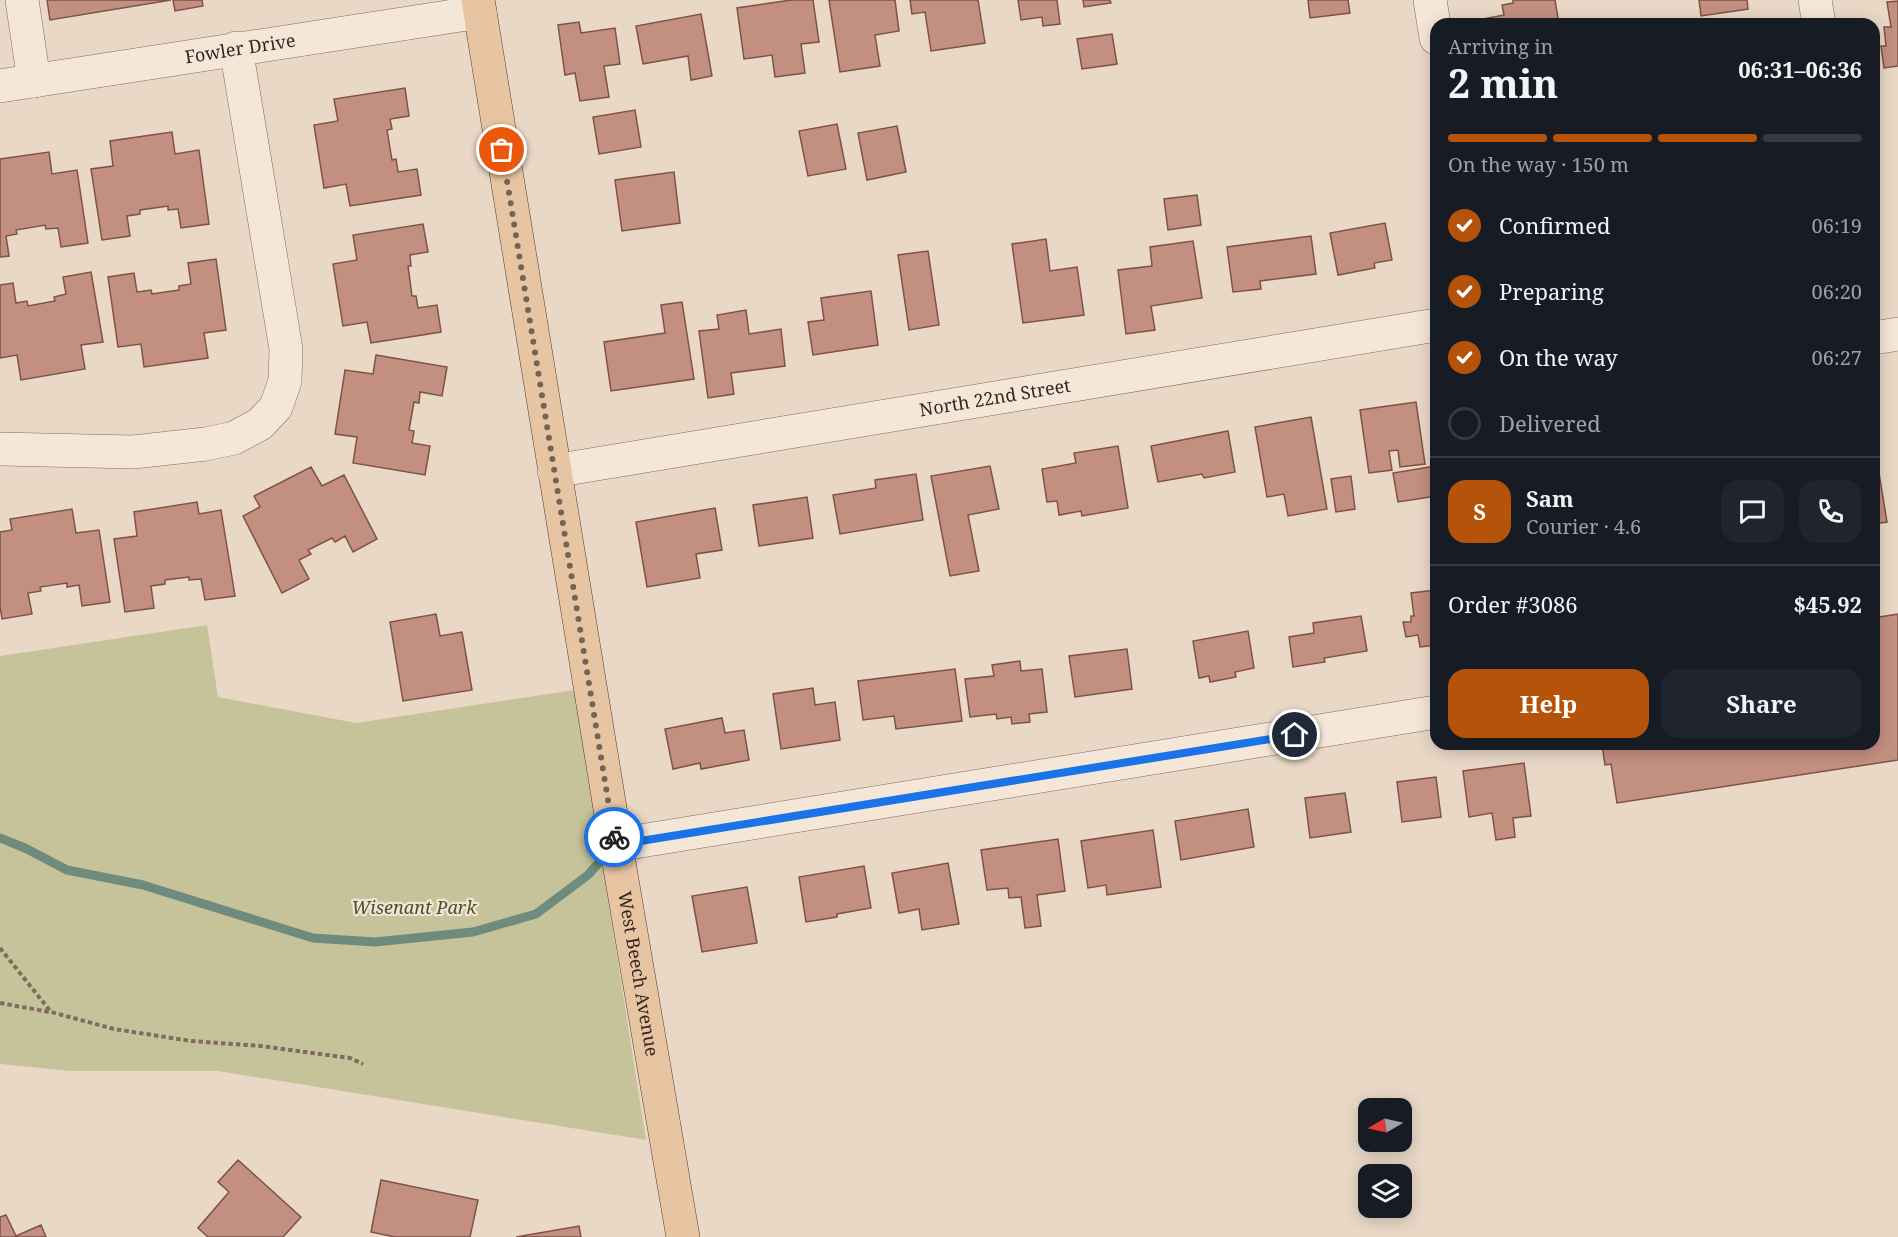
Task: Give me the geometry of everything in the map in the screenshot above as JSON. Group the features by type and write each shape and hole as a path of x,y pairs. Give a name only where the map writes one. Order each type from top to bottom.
{"main road":[{"name":"West Beech Avenue","path":"479,6 682,1237"}],"street":[{"path":"22,0 34,81"},
{"path":"1430,0 1433,18"},
{"path":"1815,0 1818,18"},
{"name":"Fowler Drive","path":"0,86 479,6"},
{"path":"0,449 133,452 206,444 234,438 260,424 276,407 285,381 286,349 236,48"},
{"name":"North 22nd Street","path":"554,471 1430,326"},
{"path":"1880,337 1898,334"},
{"path":"616,845 1430,713"}],"path":[{"path":"0,948 51,1012"},
{"path":"0,1004 51,1012 114,1029 191,1041 261,1046 350,1058 363,1064"}],"green space":[{"name":"Wisenant Park","path":"207,625 218,697 356,723 575,690 646,1140 218,1071 71,1071 0,1064 0,656"}],"building":[{"path":"47,0 171,0 50,20"},
{"path":"173,0 202,0 203,6 175,11"},
{"path":"791,0 813,0 819,42 801,44 805,73 775,77 772,55 744,59 737,8"},
{"path":"829,0 895,0 899,31 875,35 880,66 840,72"},
{"path":"910,0 978,0 985,43 931,51 925,12 912,14"},
{"path":"1018,0 1057,0 1060,24 1043,26 1042,17 1021,20"},
{"path":"1083,0 1110,0 1111,3 1084,7"},
{"path":"1308,0 1348,0 1350,13 1310,18"},
{"path":"1513,0 1555,0 1558,18 1488,18 1504,15 1502,5 1513,3"},
{"path":"1699,0 1747,0 1748,9 1701,16"},
{"path":"1898,1 1898,66 1884,68 1881,46 1886,46 1884,27 1891,27 1887,2"},
{"path":"701,14 712,76 691,80 688,56 643,64 636,26"},
{"path":"579,22 581,33 615,28 620,64 604,66 609,97 580,101 575,73 565,75 558,25"},
{"path":"1112,34 1117,64 1082,69 1077,39"},
{"path":"405,88 409,116 390,119 392,129 387,130 392,160 396,159 398,172 417,169 421,195 350,206 346,184 324,188 314,125 338,121 334,99"},
{"path":"635,110 641,147 599,154 593,117"},
{"path":"837,124 846,169 808,176 799,131"},
{"path":"897,126 906,172 867,180 858,133"},
{"path":"172,132 175,154 199,150 209,224 181,228 178,209 168,210 168,206 140,210 140,214 127,216 130,236 102,240 91,169 113,166 110,141"},
{"path":"49,152 52,174 77,170 88,243 61,247 58,228 46,229 45,225 16,230 17,234 6,236 9,256 0,257 0,159"},
{"path":"674,172 680,223 622,231 615,180"},
{"path":"1197,195 1201,225 1168,230 1164,199"},
{"path":"1385,223 1392,260 1374,263 1375,268 1338,275 1330,233"},
{"path":"423,224 428,252 410,255 411,266 408,266 412,296 416,296 418,308 437,305 441,332 371,343 367,322 343,326 333,264 357,260 353,235"},
{"path":"1311,236 1316,274 1260,281 1261,289 1233,292 1227,247"},
{"path":"1046,239 1050,271 1077,267 1084,315 1023,323 1012,244"},
{"path":"1193,241 1202,298 1151,306 1155,330 1126,334 1118,270 1152,266 1150,247"},
{"path":"928,251 939,325 909,330 898,255"},
{"path":"216,259 226,330 204,333 208,358 144,367 141,344 118,347 108,277 134,273 137,292 151,290 152,294 179,290 179,286 191,284 188,263"},
{"path":"91,272 103,342 81,345 85,369 21,380 17,355 0,358 0,285 13,283 16,303 27,301 28,306 55,301 54,297 66,294 63,277"},
{"path":"871,291 878,345 813,355 808,322 824,320 821,298"},
{"path":"682,302 694,379 611,391 604,342 665,333 661,305"},
{"path":"746,310 749,334 781,329 785,366 731,373 734,394 708,398 699,331 719,329 717,315"},
{"path":"376,355 447,367 442,396 420,392 419,403 414,402 409,430 414,431 412,443 430,446 425,475 353,463 357,437 335,434 345,370 373,374"},
{"path":"1416,402 1425,464 1400,467 1398,450 1389,451 1392,470 1369,473 1360,410"},
{"path":"1311,417 1327,509 1288,516 1284,494 1267,497 1255,427"},
{"path":"1228,431 1235,472 1204,478 1202,474 1158,482 1151,446"},
{"path":"1118,446 1128,508 1082,516 1081,511 1059,515 1057,501 1047,502 1042,469 1076,463 1074,453"},
{"path":"990,466 999,509 968,515 979,571 950,576 931,476"},
{"path":"311,467 322,486 344,475 377,539 353,552 345,536 335,542 332,538 308,550 311,554 299,560 309,579 282,593 243,516 260,507 254,496"},
{"path":"1430,467 1430,497 1398,502 1393,473"},
{"path":"916,474 923,520 840,534 833,495 876,488 875,480"},
{"path":"1351,476 1355,509 1336,512 1331,479"},
{"path":"1880,479 1887,522 1880,523"},
{"path":"807,497 813,538 759,546 753,505"},
{"path":"197,502 199,514 221,510 235,596 205,600 201,579 189,580 189,577 165,580 165,584 151,586 154,608 125,612 114,539 137,536 134,512"},
{"path":"715,508 722,550 696,554 700,578 647,587 636,522"},
{"path":"72,509 76,533 99,530 110,602 82,606 79,585 67,587 67,583 40,587 41,591 28,593 32,614 2,619 0,532 12,530 10,519"},
{"path":"1430,591 1430,646 1420,647 1418,635 1406,637 1403,622 1411,622 1411,616 1414,616 1411,593"},
{"path":"436,614 440,636 462,632 472,690 403,701 390,622"},
{"path":"1898,614 1898,760 1617,803 1611,764 1605,765 1603,750 1880,750 1880,617"},
{"path":"1361,616 1367,651 1324,658 1325,662 1293,667 1289,637 1314,633 1313,623"},
{"path":"1248,631 1254,668 1235,672 1236,677 1210,682 1209,676 1199,678 1193,641"},
{"path":"1127,649 1132,689 1075,697 1069,656"},
{"path":"1020,661 1021,671 1042,669 1047,712 1029,714 1030,722 1012,724 1011,717 997,719 996,714 970,717 965,679 994,676 992,665"},
{"path":"955,669 962,721 896,729 894,716 863,720 858,681"},
{"path":"813,688 815,705 835,702 840,740 781,749 773,694"},
{"path":"722,718 725,733 744,730 749,760 701,769 700,763 673,769 665,729"},
{"path":"1524,763 1531,816 1513,818 1515,837 1496,840 1492,813 1469,817 1463,771"},
{"path":"1436,777 1441,817 1402,822 1397,782"},
{"path":"1345,793 1351,832 1310,838 1305,798"},
{"path":"1248,809 1254,847 1181,860 1175,821"},
{"path":"1153,830 1161,887 1107,895 1106,885 1088,888 1081,841"},
{"path":"1058,839 1065,891 1037,895 1041,926 1025,928 1021,897 1009,898 1008,888 987,890 981,850"},
{"path":"948,863 959,924 922,930 919,909 899,913 892,873"},
{"path":"864,866 871,908 806,922 799,877"},
{"path":"747,887 757,943 702,952 692,896"},
{"path":"238,1160 301,1217 283,1237 208,1237 198,1228 229,1192 218,1182"},
{"path":"381,1180 478,1200 470,1237 395,1237 371,1232"},
{"path":"6,1215 16,1236 41,1225 46,1237 0,1237 0,1217"},
{"path":"579,1226 581,1237 516,1237"}],"waterway":[{"path":"0,838 67,870 143,885 313,938 375,942 473,932 536,914 588,875 601,860"}],"way so far":[{"path":"502,150 614,837"}],"route":[{"path":"614,837 616,845 1295,735"}]}
